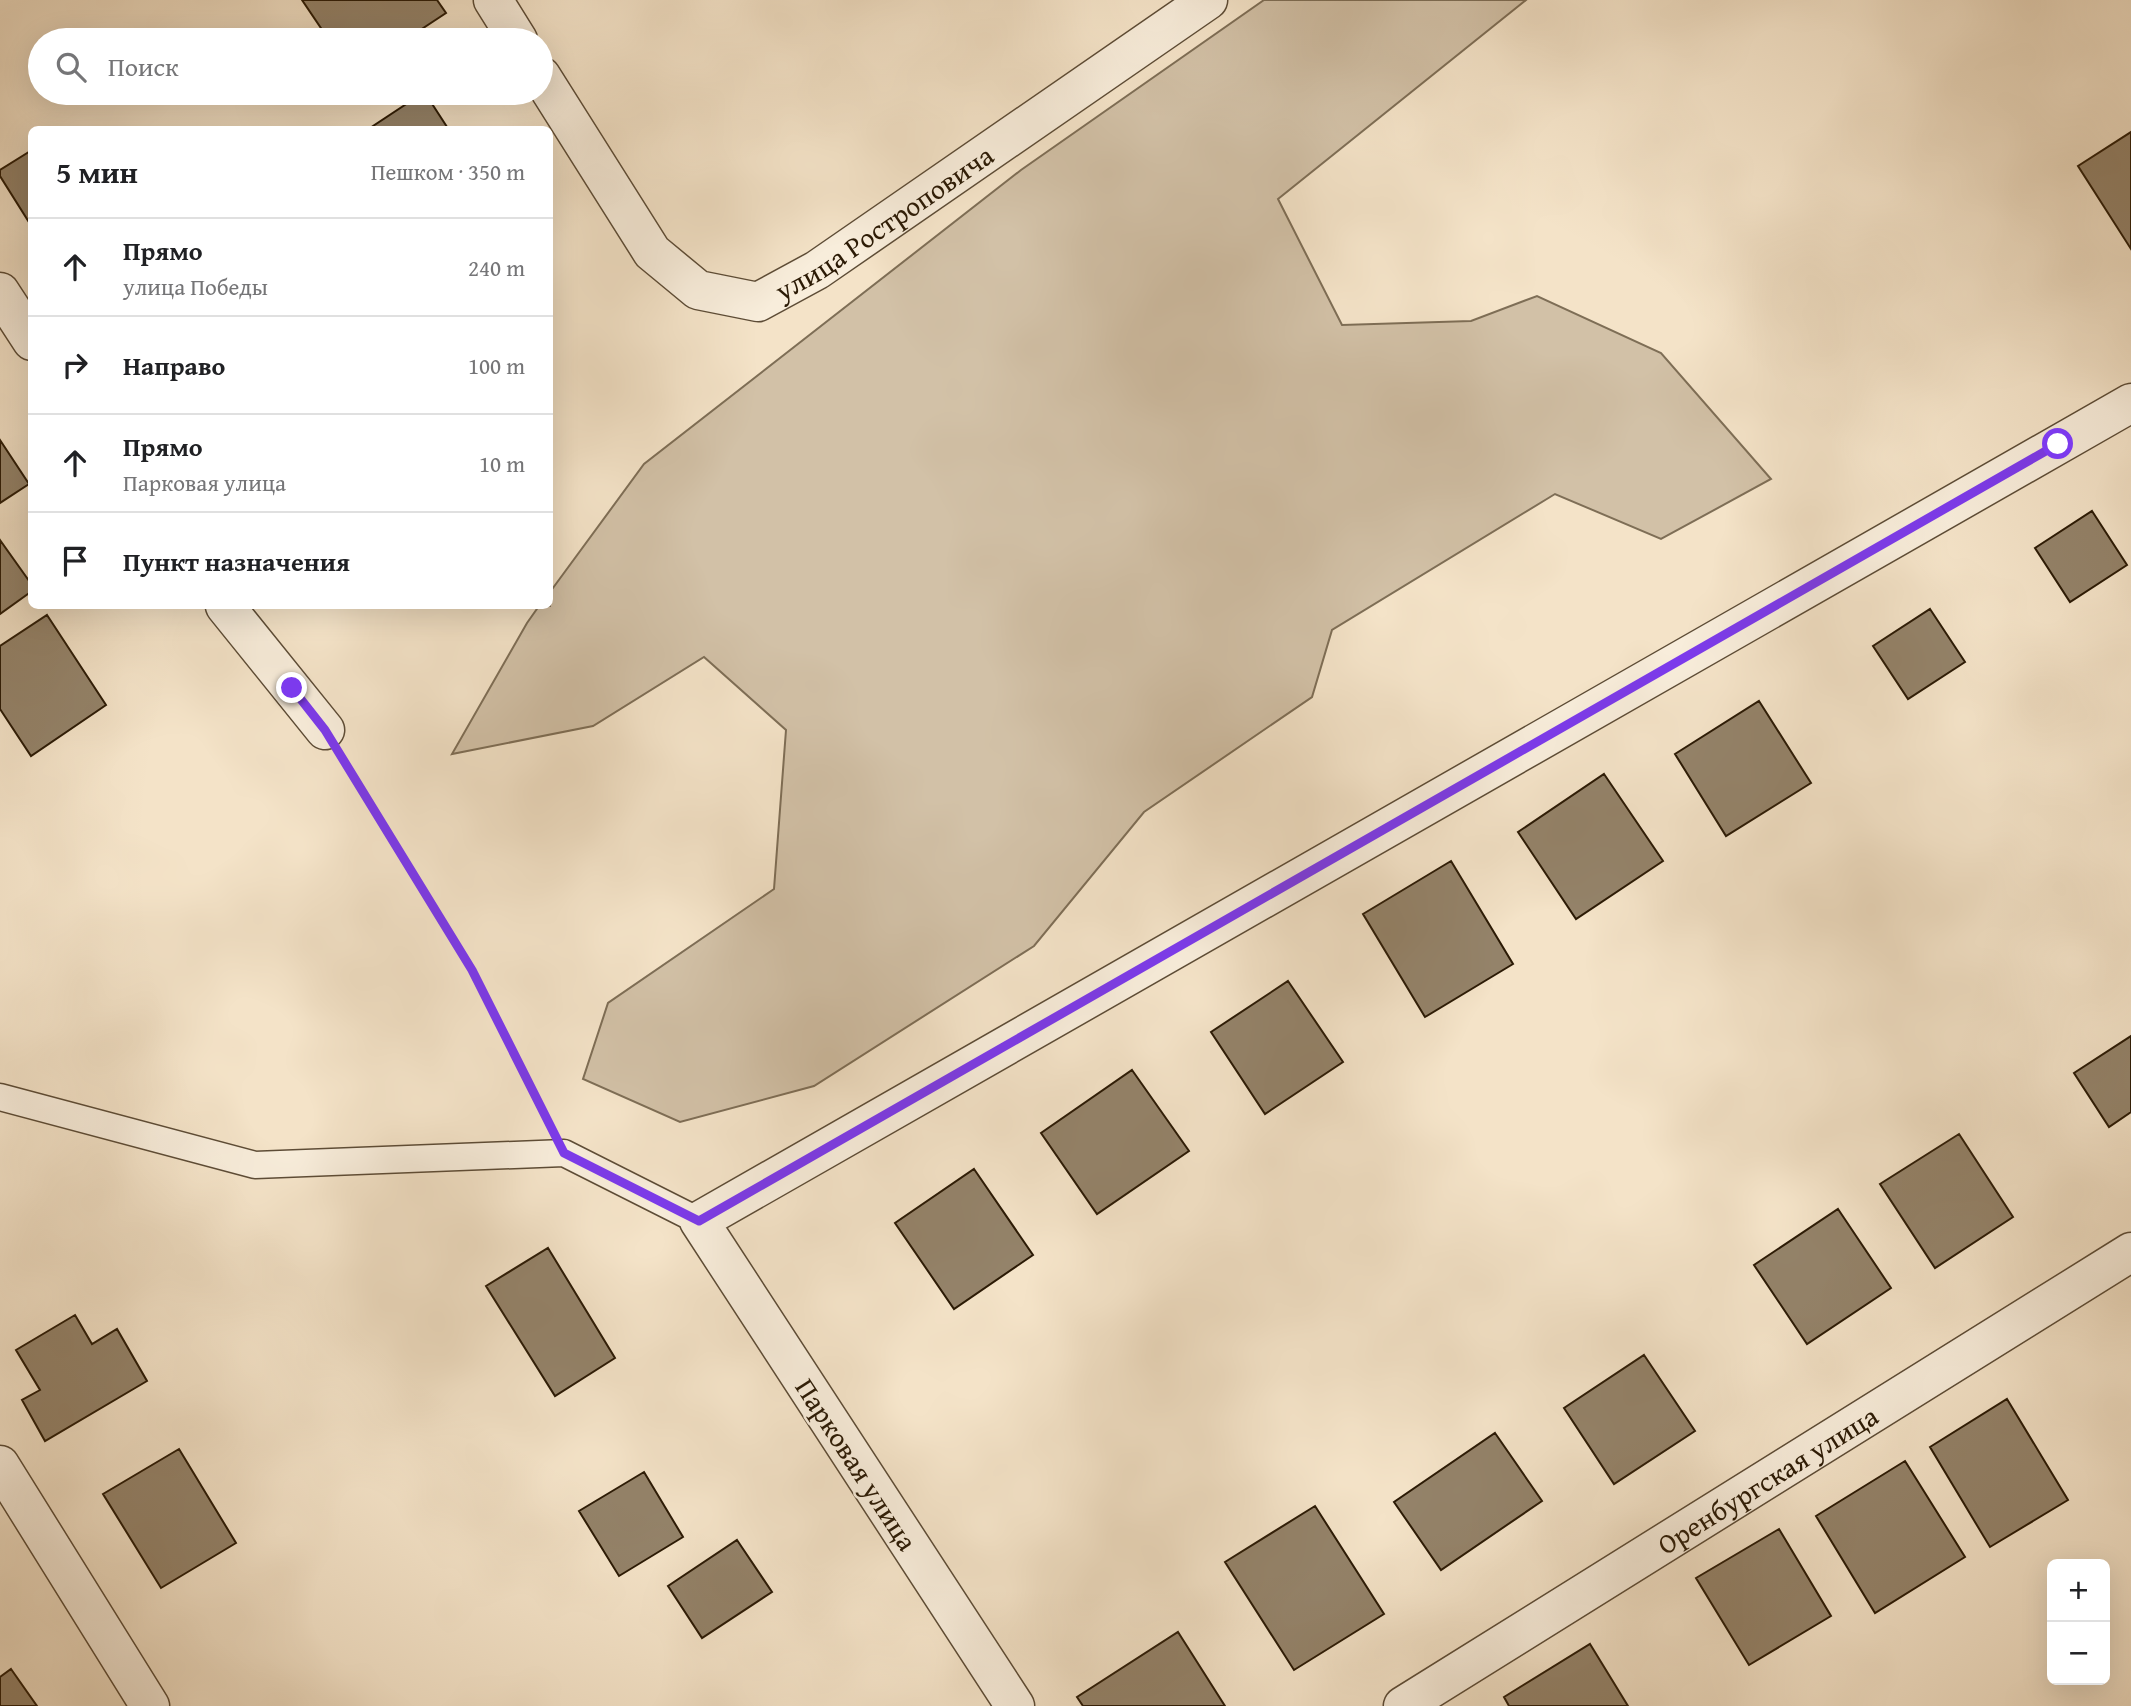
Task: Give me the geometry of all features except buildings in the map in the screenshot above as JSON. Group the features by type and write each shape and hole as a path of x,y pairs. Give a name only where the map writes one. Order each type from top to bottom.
{"street":[{"path":"493,0 510,28"},
{"name":"улица Ростроповича","path":"553,95 652,252 698,290 758,302 817,270 1208,0"},
{"path":"0,292 28,335"},
{"path":"699,1221 2131,402"},
{"path":"227,609 325,730"},
{"name":"Парковая улица","path":"699,1221 1015,1706"},
{"name":"Оренбургская улица","path":"1404,1706 2131,1252"},
{"path":"0,1465 150,1706"}],"lane":[{"path":"0,1097 255,1165 564,1153 699,1221"}],"path":[{"path":"325,730 472,970 564,1153"}],"shaded area":[{"path":"1264,0 1526,0 1278,199 1342,325 1471,321 1537,296 1661,353 1771,479 1661,539 1555,494 1332,630 1312,697 1144,812 1034,946 814,1086 680,1122 583,1079 608,1003 774,889 786,730 704,657 593,726 452,754 527,623 537,609 553,609 553,588 644,464 1021,170"}],"route":[{"path":"292,688 325,730 472,970 564,1153 699,1221 2058,444"}]}
